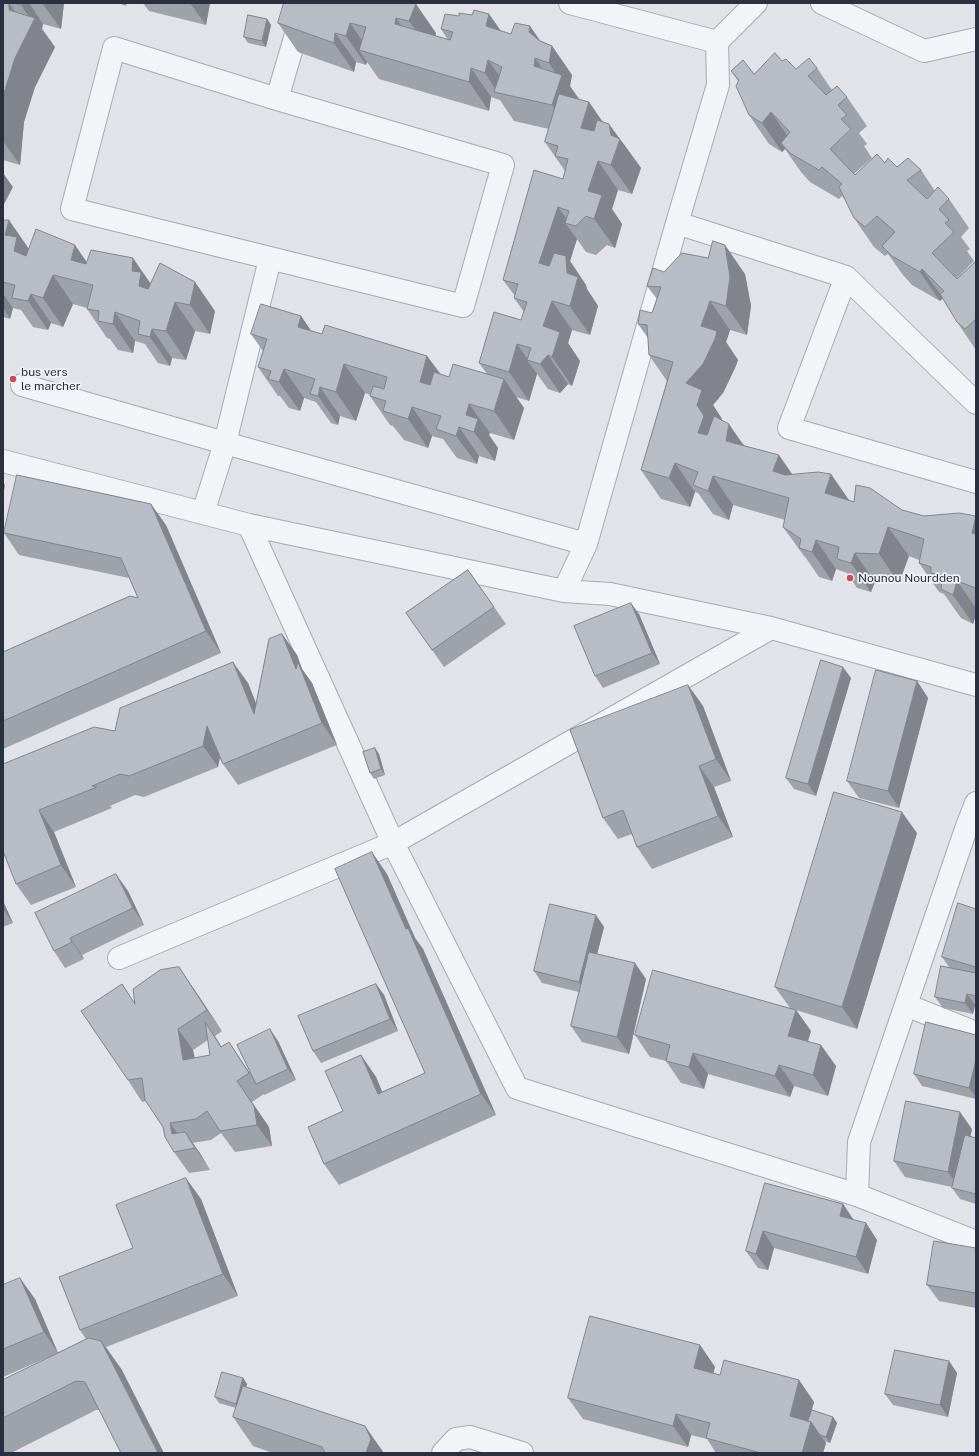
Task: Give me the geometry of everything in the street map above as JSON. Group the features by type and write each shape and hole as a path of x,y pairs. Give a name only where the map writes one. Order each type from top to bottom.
{"street":[{"path":"277,99 308,3"},
{"path":"570,3 716,42"},
{"path":"564,592 586,544 677,223 718,85 716,42 756,3"},
{"path":"822,3 924,50 976,39"},
{"path":"114,48 277,99 503,165 463,306 72,209 114,48"},
{"path":"677,223 846,277 976,403"},
{"path":"203,513 225,443 270,259"},
{"path":"846,277 789,428 976,482"},
{"path":"22,385 586,544"},
{"path":"3,461 249,525 564,592 610,594 771,628 976,685"},
{"path":"249,525 393,844 517,1088 857,1195 976,1242"},
{"path":"119,958 393,844 771,628"},
{"path":"857,1195 859,1142 976,803"},
{"path":"906,1005 976,1033"},
{"path":"443,1453 456,1439 470,1437 522,1453"}],"building":[{"path":"3,3 9,3 9,10 35,18 15,58 3,101"},
{"path":"284,3 412,3 416,4 409,21 396,18 395,24 450,40 453,32 441,29 445,14 459,16 459,13 472,15 474,10 489,14 486,26 511,34 515,23 530,26 529,32 540,41 552,46 549,63 535,58 534,66 562,75 552,105 494,92 502,67 488,60 485,73 471,68 469,82 359,50 366,27 350,23 346,36 335,33 334,43 278,23"},
{"path":"248,15 267,19 262,41 244,37"},
{"path":"775,53 782,61 786,59 796,69 809,58 817,68 808,76 826,95 837,86 847,97 838,105 847,115 841,119 851,129 830,149 855,175 877,154 885,163 888,158 897,167 908,158 921,170 907,180 927,199 938,187 949,199 939,209 949,220 945,223 954,232 932,253 957,279 976,261 976,319 965,329 957,322 940,294 944,291 922,269 920,272 892,256 882,246 895,232 877,216 865,227 854,218 839,187 842,184 822,167 819,170 790,153 781,143 790,132 771,112 762,123 749,115 736,86 739,80 731,71 743,60 754,74"},
{"path":"559,94 589,102 581,128 594,131 597,120 609,124 611,135 620,139 611,165 598,161 588,191 602,195 594,219 586,216 576,226 565,223 569,211 558,207 539,263 549,266 554,253 566,256 567,273 578,277 570,306 552,301 543,326 560,332 552,357 548,355 540,364 527,360 531,348 517,344 509,372 479,363 494,312 521,320 527,302 514,298 518,284 503,280 534,170 563,179 568,159 555,156 558,146 545,142"},
{"path":"3,220 9,220 5,235 17,237 14,251 26,256 36,229 75,245 71,260 86,264 91,250 133,258 132,271 141,272 139,286 148,289 160,263 195,282 190,305 175,302 166,331 152,329 150,337 138,334 140,321 115,312 113,324 98,321 99,311 87,309 93,285 53,275 43,298 31,294 28,301 12,298 15,285 3,282"},
{"path":"713,241 725,245 730,277 726,306 710,301 701,326 717,331 715,339 703,364 686,383 702,390 697,405 704,416 698,433 707,435 714,416 729,424 726,441 779,455 773,471 785,475 818,472 831,474 825,493 854,502 856,485 870,488 902,510 924,516 959,513 976,516 972,533 976,534 976,588 957,581 953,595 941,589 943,575 931,573 931,567 919,563 924,539 888,527 879,554 855,553 851,563 837,559 839,547 816,540 812,552 799,548 801,539 783,527 789,498 713,476 708,491 693,485 698,472 675,463 669,478 641,470 673,362 649,355 647,325 638,324 640,310 652,313 661,287 647,286 653,268 664,272 682,253 708,258"},
{"path":"261,304 301,316 298,327 322,334 325,325 427,356 420,382 430,385 434,372 449,377 453,364 504,379 494,411 469,404 466,415 478,419 474,432 459,427 456,436 436,429 441,416 412,407 408,419 383,411 386,401 370,396 373,386 384,389 387,377 344,364 336,392 320,387 318,396 310,394 315,379 284,369 279,382 268,379 271,371 258,367 267,339 251,334"},
{"path":"17,475 151,504 206,631 3,721 3,652 130,596 138,598 121,558 4,533"},
{"path":"468,570 494,607 432,650 406,613"},
{"path":"631,603 652,653 595,676 574,626"},
{"path":"282,634 296,669 298,662 322,723 223,764 207,726 203,746 129,776 120,774 92,786 97,787 39,810 61,865 16,884 3,851 3,764 94,727 115,731 120,708 233,662 254,714 269,639"},
{"path":"821,660 843,667 808,784 786,778"},
{"path":"876,670 917,681 888,791 847,781"},
{"path":"688,685 716,759 699,766 718,816 637,847 623,810 603,818 570,730"},
{"path":"375,748 381,769 370,773 363,752"},
{"path":"834,792 902,812 842,1007 775,987"},
{"path":"372,852 406,929 408,928 481,1094 324,1164 308,1127 343,1111 325,1071 361,1055 378,1094 425,1073 335,869"},
{"path":"116,874 133,908 70,938 72,942 54,951 35,913"},
{"path":"958,903 976,909 976,967 942,957"},
{"path":"550,904 596,915 579,982 534,971"},
{"path":"589,952 635,963 617,1037 571,1026"},
{"path":"941,966 976,973 976,996 967,994 965,1003 935,997"},
{"path":"179,967 207,1010 178,1029 183,1060 210,1055 205,1022 221,1047 229,1042 249,1073 237,1081 254,1106 257,1125 220,1131 207,1111 196,1119 170,1123 172,1134 185,1132 195,1148 174,1152 165,1137 163,1127 145,1100 142,1078 128,1080 81,1011 122,984 135,1004 133,989 160,970"},
{"path":"653,970 796,1010 788,1036 821,1045 813,1075 779,1065 775,1076 693,1053 689,1067 666,1061 670,1045 635,1035"},
{"path":"376,984 390,1019 313,1051 298,1016"},
{"path":"926,1022 976,1035 976,1060 969,1088 914,1074"},
{"path":"270,1029 288,1069 256,1084 237,1045"},
{"path":"906,1101 960,1112 948,1172 894,1161"},
{"path":"965,1135 976,1138 976,1194 952,1188"},
{"path":"186,1178 223,1274 80,1330 59,1277 133,1248 116,1205"},
{"path":"765,1183 843,1204 840,1216 866,1223 856,1257 763,1231 756,1254 746,1251"},
{"path":"934,1241 976,1248 976,1293 927,1285"},
{"path":"20,1278 44,1332 3,1349 3,1285"},
{"path":"590,1316 700,1345 694,1368 720,1375 724,1360 799,1380 790,1416 811,1422 802,1453 761,1453 706,1438 710,1423 676,1414 673,1426 568,1398"},
{"path":"89,1338 101,1341 158,1453 121,1453 85,1382 76,1381 3,1418 3,1380"},
{"path":"895,1350 949,1361 940,1405 885,1394"},
{"path":"222,1372 243,1378 236,1404 215,1397"},
{"path":"243,1386 365,1426 371,1439 366,1453 325,1453 322,1447 233,1417"},
{"path":"812,1410 833,1417 826,1437 820,1435 811,1422 808,1421"}],"place":[{"name":"bus vers le marcher","path":"13,379"},
{"name":"Nounou Nourdden","path":"850,578"}]}
